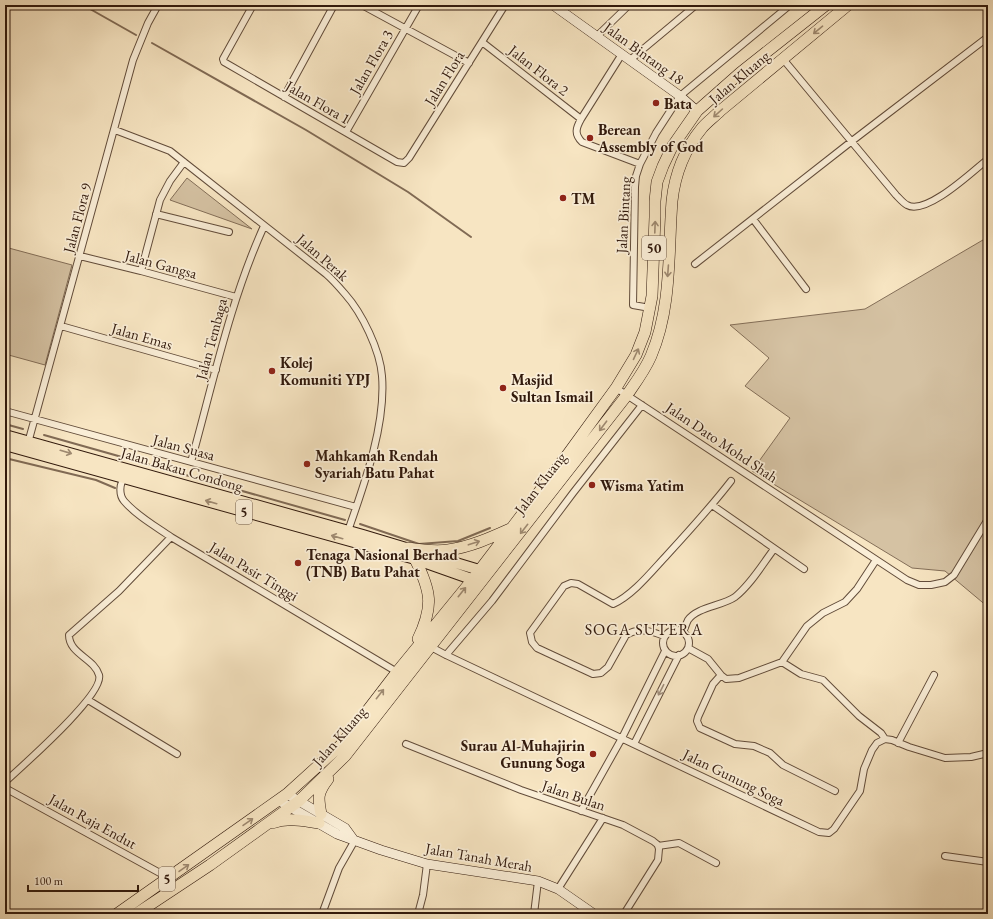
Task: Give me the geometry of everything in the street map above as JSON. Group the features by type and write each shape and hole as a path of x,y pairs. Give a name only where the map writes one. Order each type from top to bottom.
{"highway":[{"name":"Jalan Kluang","path":"136,914 210,865 295,804 345,756 431,647 481,576 510,529 616,388 636,355 645,332 650,308 654,273 655,201 658,182 663,166 672,147 697,111 740,73 826,5"},
{"name":"Jalan Kluang","path":"117,914 283,797 341,745 410,655 481,576 627,395 651,356 661,328 666,300 672,201 678,168 689,147 702,127 753,82 848,5"},
{"path":"408,548 434,551 449,550 475,544 510,529"},
{"path":"410,655 429,615 428,590 415,559"},
{"path":"260,828 280,820 320,819 318,798 320,791 345,756"}],"main road":[{"name":"Jalan Bakau Condong","path":"5,435 27,446 123,480 481,576"},
{"name":"Jalan Bakau Condong","path":"5,445 27,446 348,531 408,548 481,576"}],"street":[{"name":"Jalan Flora 9","path":"27,446 137,49 148,23 158,5"},
{"name":"Jalan Flora 1","path":"253,5 223,59 224,62 397,162 404,163"},
{"path":"284,97 334,5"},
{"path":"362,5 469,63"},
{"name":"Jalan Flora 3","path":"346,132 419,5"},
{"name":"Jalan Flora","path":"404,163 409,158 505,5"},
{"name":"Jalan Bintang 18","path":"553,5 680,96 697,111"},
{"path":"597,36 629,5"},
{"path":"630,60 696,5"},
{"name":"Jalan Bintang","path":"650,308 632,305 635,188 636,176 640,164 656,133 680,96 787,6"},
{"path":"695,264 988,37"},
{"name":"Jalan Flora 2","path":"482,42 581,119"},
{"path":"622,54 581,119 577,126 576,132 578,138 582,142 640,164"},
{"path":"783,59 896,194 908,206 921,206 940,197 988,159"},
{"name":"Jalan Perak","path":"115,130 170,151 326,274 346,295 363,320 378,358 382,376 382,400 379,428 348,531"},
{"path":"141,271 160,200 170,181 184,162"},
{"path":"156,214 229,232"},
{"path":"753,219 806,289"},
{"name":"Jalan Tembaga","path":"191,462 236,298 251,255 264,226"},
{"name":"Jalan Gangsa","path":"80,256 141,271 236,298"},
{"name":"Jalan Emas","path":"60,326 216,370"},
{"name":"Jalan Dato Mohd Shah","path":"616,388 876,560 907,580 919,585 931,585 945,582 954,575 988,519"},
{"path":"446,655 492,601 573,493 642,405"},
{"name":"Jalan Suasa","path":"5,411 356,507"},
{"name":"Jalan Pasir Tinggi","path":"123,480 120,488 123,500 140,515 170,537 397,672"},
{"path":"664,636 647,630 631,632 626,635 608,667 601,674 593,674 537,648 532,642 530,633 564,586 571,583 578,584 613,604 622,600 652,572 712,505 731,481"},
{"path":"712,505 804,569"},
{"path":"5,782 58,732 88,700 98,684 100,676 96,668 71,646 69,635 119,591 170,537"},
{"path":"683,632 689,620 696,613 734,598 750,582 774,549"},
{"path":"688,648 708,659 721,675 726,679 732,680 782,662 807,626 823,613 844,602 857,589 876,560"},
{"path":"671,630 679,630 688,637 688,648 685,652 679,655 672,655 666,651 662,644 664,636 671,630"},
{"name":"Jalan Gunung Soga","path":"431,647 819,832 829,833 834,829 860,791 864,769 872,750 885,740"},
{"path":"581,811 622,738 666,651"},
{"path":"634,744 679,655"},
{"path":"782,662 801,674 823,680 859,716 881,733 885,740 898,742 945,758 971,757 988,754"},
{"path":"721,675 713,684 698,717 697,721 700,728 735,744 754,746 770,754 783,765 835,791"},
{"path":"898,742 934,675"},
{"path":"88,700 177,754"},
{"name":"Jalan Bulan","path":"406,744 521,790 603,818 635,831 653,841 658,846"},
{"name":"Jalan Raja Endut","path":"5,788 169,878"},
{"path":"283,797 320,819 345,828 354,840 339,868 322,914"},
{"path":"558,889 603,818"},
{"name":"Jalan Tanah Merah","path":"354,840 428,864 538,881 558,889 594,914"},
{"path":"624,914 658,860 660,854 658,846 679,843 716,863"},
{"path":"945,856 988,862"},
{"path":"418,914 428,864"},
{"path":"534,914 538,881"}],"shaded area":[{"path":"187,178 252,229 170,200"},
{"path":"988,237 988,607 945,571 912,568 752,471 790,418 745,386 769,358 730,325 865,309"},
{"path":"5,247 72,265 45,365 5,354"}],"waterway":[{"path":"83,5 136,35"},
{"path":"152,43 306,130 408,192 471,237"},
{"path":"5,424 23,429"},
{"path":"44,435 345,520"},
{"path":"5,458 96,480 115,488"},
{"path":"360,524 419,544 458,541 490,528"}],"place":[{"name":"Bata","path":"656,103"},
{"name":"Berean Assembly of God","path":"590,138"},
{"name":"TM","path":"563,198"},
{"name":"Kolej Komuniti YPJ","path":"272,371"},
{"name":"Masjid Sultan Ismail","path":"503,388"},
{"name":"Mahkamah Rendah Syariah Batu Pahat","path":"307,464"},
{"name":"Wisma Yatim","path":"592,485"},
{"name":"Tenaga Nasional Berhad (TNB) Batu Pahat","path":"298,563"},
{"name":"Surau Al-Muhajirin Gunung Soga","path":"593,754"}],"district":[{"name":"SOGA SUTERA","path":"644,629"}]}
